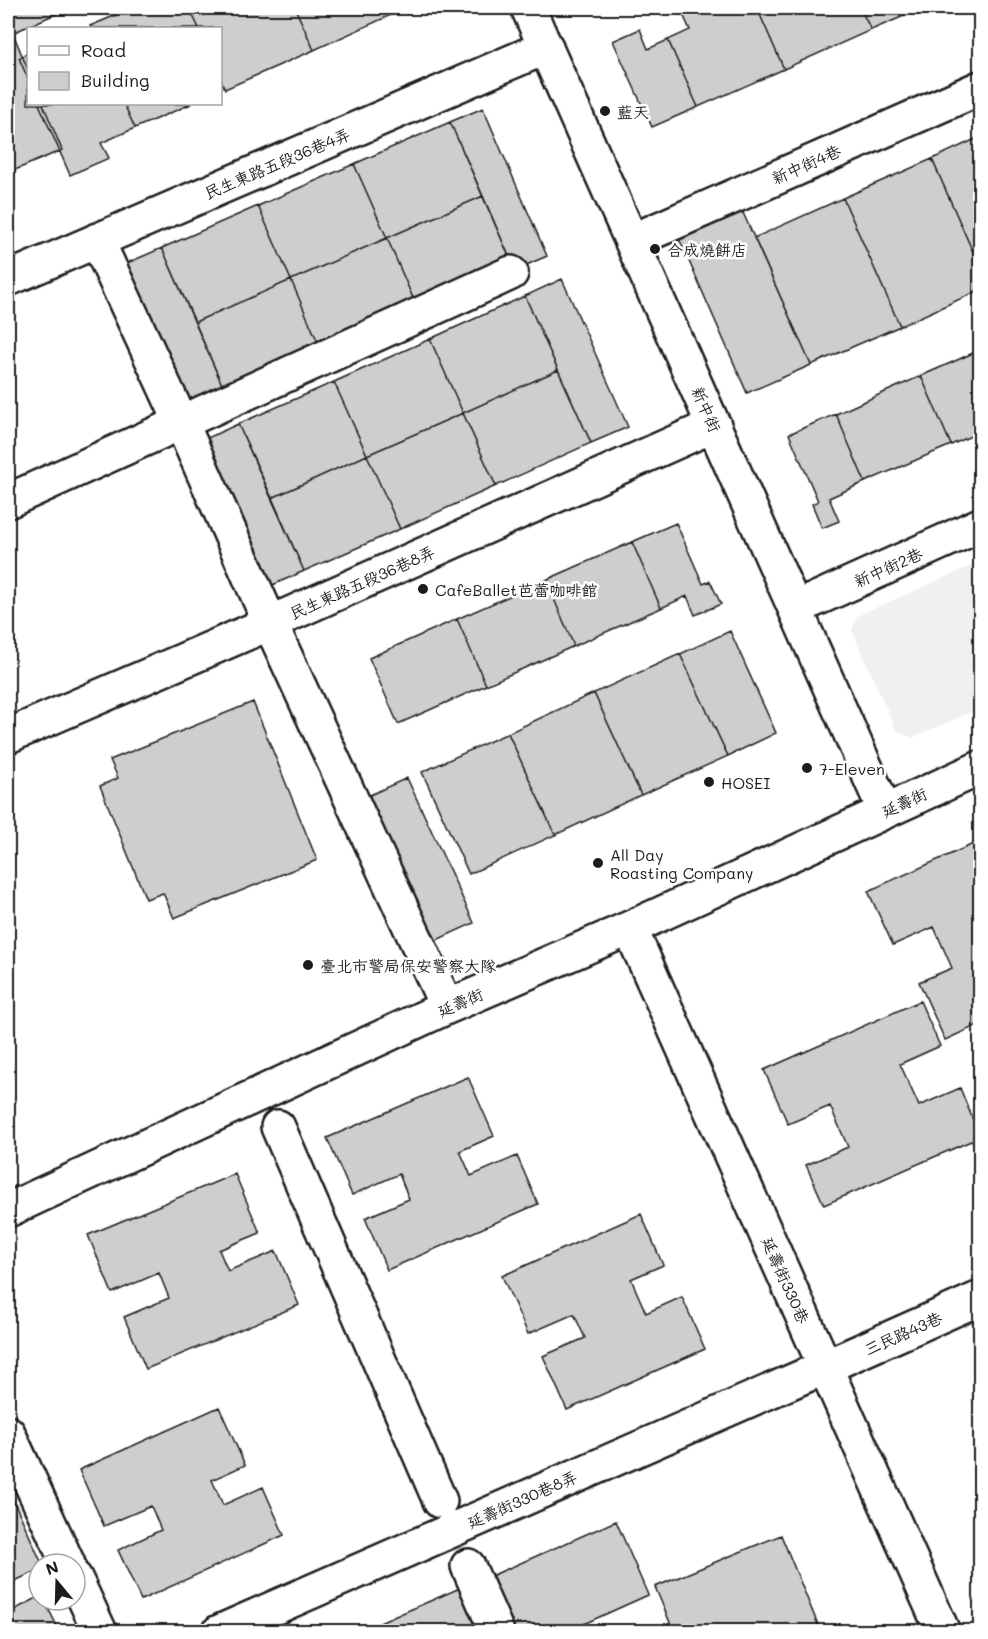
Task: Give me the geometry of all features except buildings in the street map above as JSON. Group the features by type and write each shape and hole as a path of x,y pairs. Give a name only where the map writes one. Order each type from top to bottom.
{"street":[{"name":"新中街","path":"528,8 885,811"},
{"name":"民生東路五段36巷4弄","path":"8,279 546,47"},
{"name":"新中街4巷","path":"632,241 981,88"},
{"path":"98,240 270,623 447,1007"},
{"path":"8,501 511,273"},
{"name":"民生東路五段36巷8弄","path":"8,736 270,623 714,425"},
{"name":"新中街2巷","path":"796,609 981,525"},
{"name":"延壽街","path":"8,1210 447,1007 630,928 981,768"},
{"name":"延壽街330巷","path":"630,928 943,1632"},
{"path":"278,1127 440,1501"},
{"name":"三民路43巷","path":"825,1367 981,1298"},
{"name":"延壽街330巷8弄","path":"219,1632 825,1367"},
{"path":"8,1433 17,1478 61,1552"},
{"path":"468,1566 497,1632"},
{"path":"87,1604 100,1632"}],"shaded area":[{"path":"980,562 980,708 912,738 896,730 852,630 857,616"}],"place":[{"name":"藍天","path":"605,111"},
{"name":"合成燒餅店","path":"655,249"},
{"name":"CafeBallet芭蕾咖啡館","path":"423,589"},
{"name":"7-Eleven","path":"807,768"},
{"name":"HOSEI","path":"709,782"},
{"name":"All Day Roasting Company","path":"598,863"},
{"name":"臺北市警局保安警察大隊","path":"308,965"}]}
